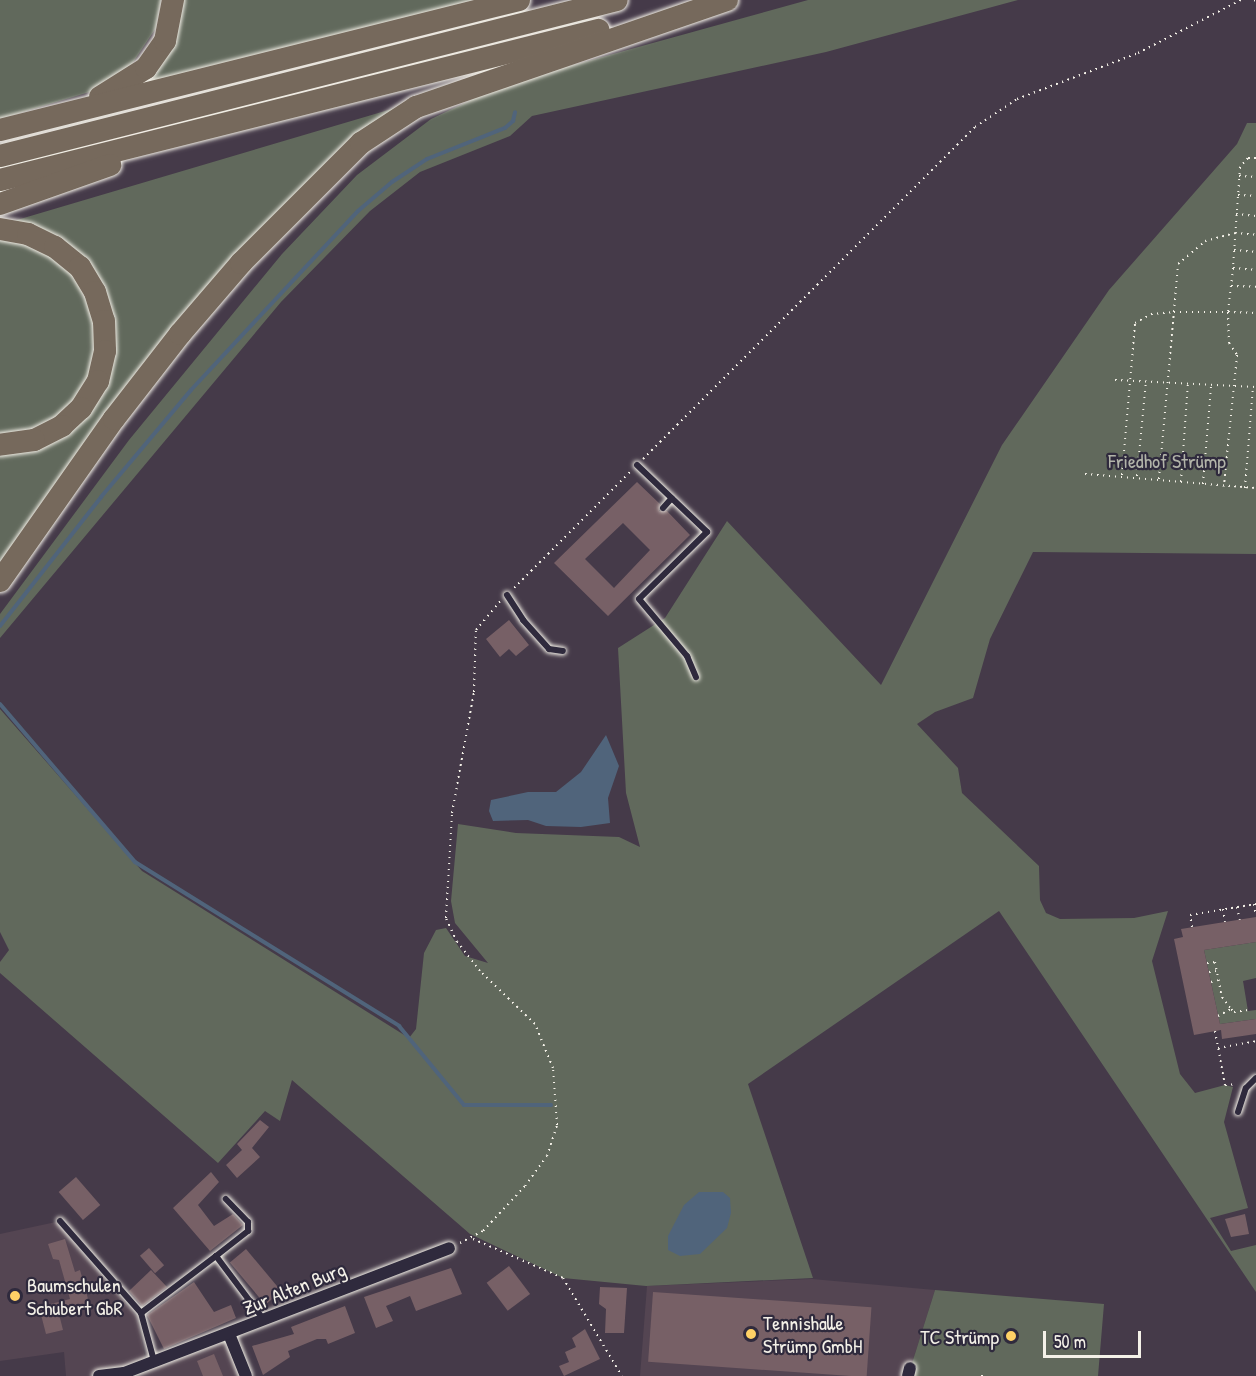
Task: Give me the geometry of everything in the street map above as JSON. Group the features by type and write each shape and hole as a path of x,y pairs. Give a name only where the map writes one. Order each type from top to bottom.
{"highway":[{"path":"57,116 115,90 146,68 165,41 173,0"},
{"path":"0,130 519,0"},
{"path":"0,156 617,0"},
{"path":"0,180 721,0"},
{"path":"0,581 114,419 180,334 248,255 361,143 416,107 727,0"},
{"path":"0,204 253,115"},
{"path":"0,229 28,234 56,247 80,267 95,292 104,321 105,351 98,381 81,408 62,426 34,440 0,445"}],"street":[{"name":"Zur Alten Burg","path":"99,1376 124,1373 449,1248"},
{"path":"229,1334 246,1376"}],"lane":[{"path":"637,465 707,532 639,599 687,656 696,677"},
{"path":"663,508 672,498"},
{"path":"507,595 523,621 549,649 562,651"},
{"path":"1238,1112 1246,1088 1256,1078"},
{"path":"141,1313 248,1231 248,1222 226,1199"},
{"path":"60,1221 141,1313 154,1362"},
{"path":"216,1256 265,1320"}],"path":[{"path":"1224,486 1232,385 1237,355 1229,343 1228,312 1239,176 1240,167 1248,158 1256,158"},
{"path":"1239,176 1256,177"},
{"path":"1238,195 1256,196"},
{"path":"1236,214 1256,216"},
{"path":"1159,479 1178,264 1206,241 1235,233 1256,234"},
{"path":"1234,250 1256,252"},
{"path":"1233,268 1256,270"},
{"path":"1231,286 1256,287"},
{"path":"1122,475 1135,323 1151,314 1174,312 1256,313"},
{"path":"1116,380 1255,387 1245,488"},
{"path":"1137,477 1146,380"},
{"path":"1181,482 1188,382"},
{"path":"1203,484 1211,384"},
{"path":"1085,474 1122,475 1256,488"},
{"path":"1192,927 1190,915 1223,909 1255,904 1256,916"},
{"path":"1237,907 1240,920"},
{"path":"1223,909 1225,922"},
{"path":"1207,963 1215,962 1222,997 1231,1009 1234,1012 1248,1010"},
{"path":"1209,972 1216,971"},
{"path":"1211,982 1218,980"},
{"path":"1218,1016 1231,1009"},
{"path":"1215,1031 1225,1084 1246,1088"},
{"path":"1218,1048 1256,1041"},
{"path":"472,1239 562,1278 622,1376"},
{"path":"982,1371 982,1376"}],"shaded area":[{"path":"56,1222 137,1317 145,1358 229,1334 246,1376 66,1376 64,1352 0,1361 0,1234"},
{"path":"812,1279 935,1290 908,1376 640,1376 647,1286"}],"green space":[{"path":"0,0 161,0 156,28 132,64 93,91 0,119"},
{"path":"181,0 481,0 143,87"},
{"path":"808,0 1018,0 826,52 532,116 510,136 420,172 370,211 281,302 0,638 0,614 129,440 282,254 357,175 431,119 504,84"},
{"path":"402,106 263,236 0,574 0,225"},
{"name":"Friedhof Strümp","path":"1247,123 1256,123 1256,554 1033,552 990,639 973,698 935,712 917,724 958,768 962,793 1039,866 1040,900 1046,913 1060,919 1134,918 1168,911 1152,961 1180,1074 1195,1093 1225,1085 1233,1087 1224,1122 1248,1208 1210,1218 1231,1251 1256,1245 1256,1292 999,911 748,1084 813,1278 646,1286 563,1278 470,1234 292,1080 280,1121 265,1111 218,1163 0,973 0,962 9,950 0,932 0,709 142,871 409,1038 416,1029 424,953 436,930 446,928 465,956 488,963 455,923 451,901 458,824 516,833 619,837 640,847 626,793 618,648 665,618 727,521 881,685 1002,445 1109,290 1237,144"},
{"path":"1256,942 1256,978 1243,981 1248,1011 1256,1010 1256,1019 1220,1024 1204,950"},
{"name":"TC Strümp","path":"935,1290 1104,1304 1098,1376 908,1376"}],"water":[{"path":"606,735 619,766 608,798 610,823 581,827 546,826 528,820 493,821 489,811 491,800 528,792 556,792 581,772"},
{"path":"699,1192 723,1192 730,1198 731,1213 727,1228 700,1254 680,1256 668,1250 668,1236 684,1205"}],"building":[{"path":"637,482 660,504 659,511 667,511 690,535 608,616 554,563","holes":["623,523 650,550 614,588 585,559"]},
{"path":"509,620 529,645 516,656 509,649 500,657 486,639"},
{"path":"1256,917 1256,942 1204,950 1220,1024 1256,1019 1256,1034 1222,1039 1221,1030 1194,1035 1174,939 1183,937 1181,929"},
{"path":"260,1120 269,1127 252,1148 260,1157 237,1178 226,1165 242,1150 237,1144"},
{"path":"211,1172 219,1182 198,1205 214,1226 233,1214 243,1225 210,1251 173,1208"},
{"path":"76,1177 100,1205 83,1220 59,1192"},
{"path":"1245,1214 1249,1234 1231,1237 1225,1219"},
{"path":"65,1239 75,1272 80,1270 90,1306 59,1314 63,1330 46,1334 39,1307 70,1299 59,1260 53,1259 48,1244"},
{"path":"149,1248 164,1265 155,1273 140,1256"},
{"path":"246,1249 281,1291 265,1305 230,1262"},
{"path":"509,1266 530,1294 508,1311 487,1283"},
{"path":"451,1268 462,1294 416,1311 410,1296 386,1306 393,1321 376,1328 364,1297"},
{"path":"151,1270 167,1287 142,1306 129,1291"},
{"path":"194,1282 214,1312 231,1305 236,1318 164,1349 147,1315"},
{"path":"600,1287 627,1288 624,1333 605,1333 606,1309 599,1304"},
{"name":"Tennishalle Strümp GmbH","path":"653,1292 871,1307 867,1376 648,1362"},
{"path":"345,1306 355,1333 328,1344 326,1339 317,1339 288,1351 290,1357 263,1375 252,1346 294,1334 291,1327"},
{"path":"585,1329 600,1359 564,1376 559,1366 569,1362 565,1352 576,1347 572,1338"},
{"path":"214,1354 223,1376 203,1376 197,1361"}],"waterway":[{"path":"0,626 101,497 191,390 358,211 392,182 427,159 505,128 513,121 515,112"},
{"path":"0,704 135,862 399,1026 464,1105 551,1105"}],"place":[{"name":"Baumschulen Schubert GbR","path":"15,1296"},
{"name":"Tennishalle Strümp GmbH","path":"751,1334"},
{"name":"TC Strümp","path":"1011,1336"}]}
